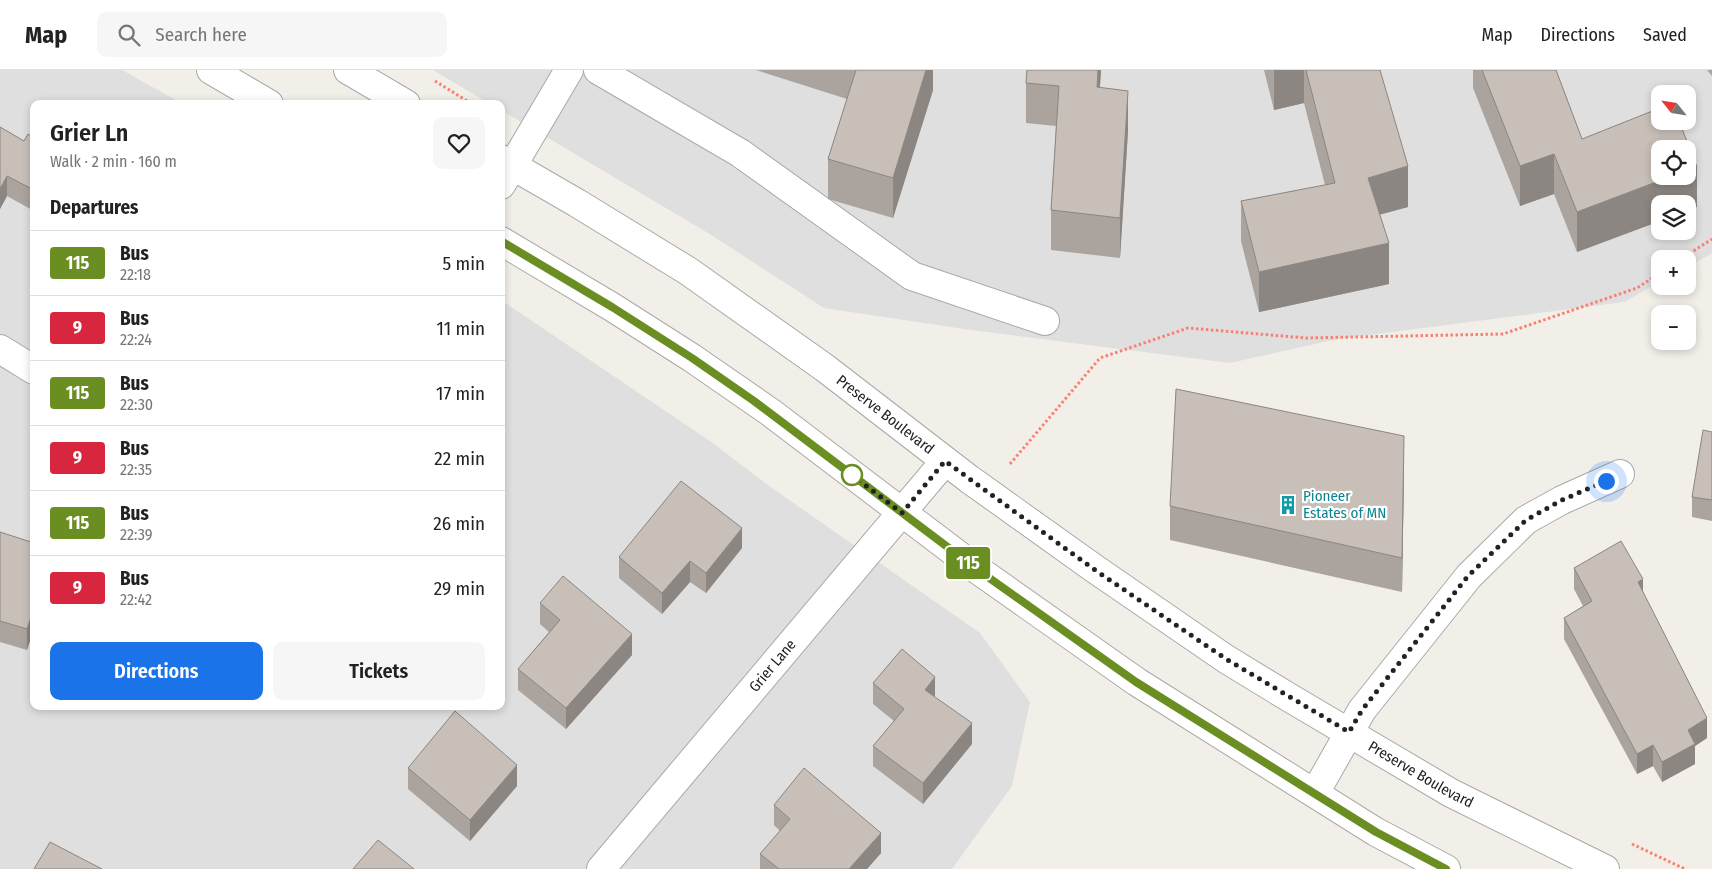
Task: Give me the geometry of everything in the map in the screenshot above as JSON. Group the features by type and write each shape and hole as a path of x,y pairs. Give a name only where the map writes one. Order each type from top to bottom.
{"street":[{"path":"210,70 262,100"},
{"path":"348,70 399,100"},
{"path":"505,170 569,70"},
{"path":"598,70 740,153 912,276 1045,321"},
{"name":"Preserve Boulevard","path":"505,170 688,271 825,368 945,461 1095,570 1226,659 1451,793 1604,869"},
{"path":"505,243 612,307 692,358 770,412 978,570 1136,682 1376,832 1446,869"},
{"path":"0,349 30,368"},
{"name":"Grier Lane","path":"601,869 945,461"},
{"path":"1315,793 1362,710 1468,576 1526,520 1562,500 1620,474"}],"path":[{"path":"432,80 465,100"},
{"path":"1695,250 1712,239"},
{"path":"1008,467 1100,358 1188,328 1306,338 1502,334 1636,288 1651,279"},
{"path":"1626,840 1685,869"}],"shaded area":[{"path":"0,70 122,70 176,100 30,100 30,710 505,710 505,303 710,441 772,488 980,633 1030,702 1012,786 952,869 0,869"},
{"path":"433,70 1712,70 1712,253 1696,262 1696,250 1651,250 1651,287 1624,302 1338,339 1230,363 971,330 824,308 708,233 505,112 505,100 483,100"}],"building":[{"path":"856,70 926,70 893,178 828,159"},
{"path":"1027,70 1098,70 1097,87 1128,91 1120,218 1051,210 1059,86 1026,83"},
{"path":"1306,70 1380,70 1408,166 1368,178 1389,243 1259,272 1241,201 1335,183"},
{"path":"1482,70 1556,70 1582,139 1651,112 1651,130 1683,130 1686,140 1651,140 1651,184 1577,212 1554,154 1520,166"},
{"path":"0,127 24,141 28,134 30,135 30,188 7,176 0,189"},
{"name":"Pioneer Estates of MN","path":"1176,389 1404,436 1402,558 1170,506"},
{"path":"1703,430 1712,432 1712,500 1692,497"},
{"path":"681,481 742,528 706,573 690,561 662,593 619,557"},
{"path":"0,532 30,542 30,620 27,629 0,621"},
{"path":"1621,541 1643,579 1638,582 1707,718 1688,730 1695,744 1662,762 1653,745 1637,754 1564,618 1592,601 1574,568"},
{"path":"563,576 632,634 566,708 518,669 560,620 540,603"},
{"path":"902,649 935,677 925,690 972,723 923,783 873,746 904,709 873,683"},
{"path":"455,711 517,765 470,820 408,768"},
{"path":"804,768 881,833 849,869 779,869 760,854 790,819 774,805"},
{"path":"378,840 414,869 353,869"},
{"path":"50,842 102,869 34,869"}],"bus line":[{"name":"115","path":"505,243 612,307 692,358 770,412 978,570 1136,682 1376,832 1446,869"}],"place":[{"name":"Pioneer Estates of MN","path":"1288,505"}],"route":[{"path":"852,475 902,513 945,461 1095,570 1226,659 1349,732 1362,710 1468,576 1514,531 1526,520 1562,500 1606,481"}]}
